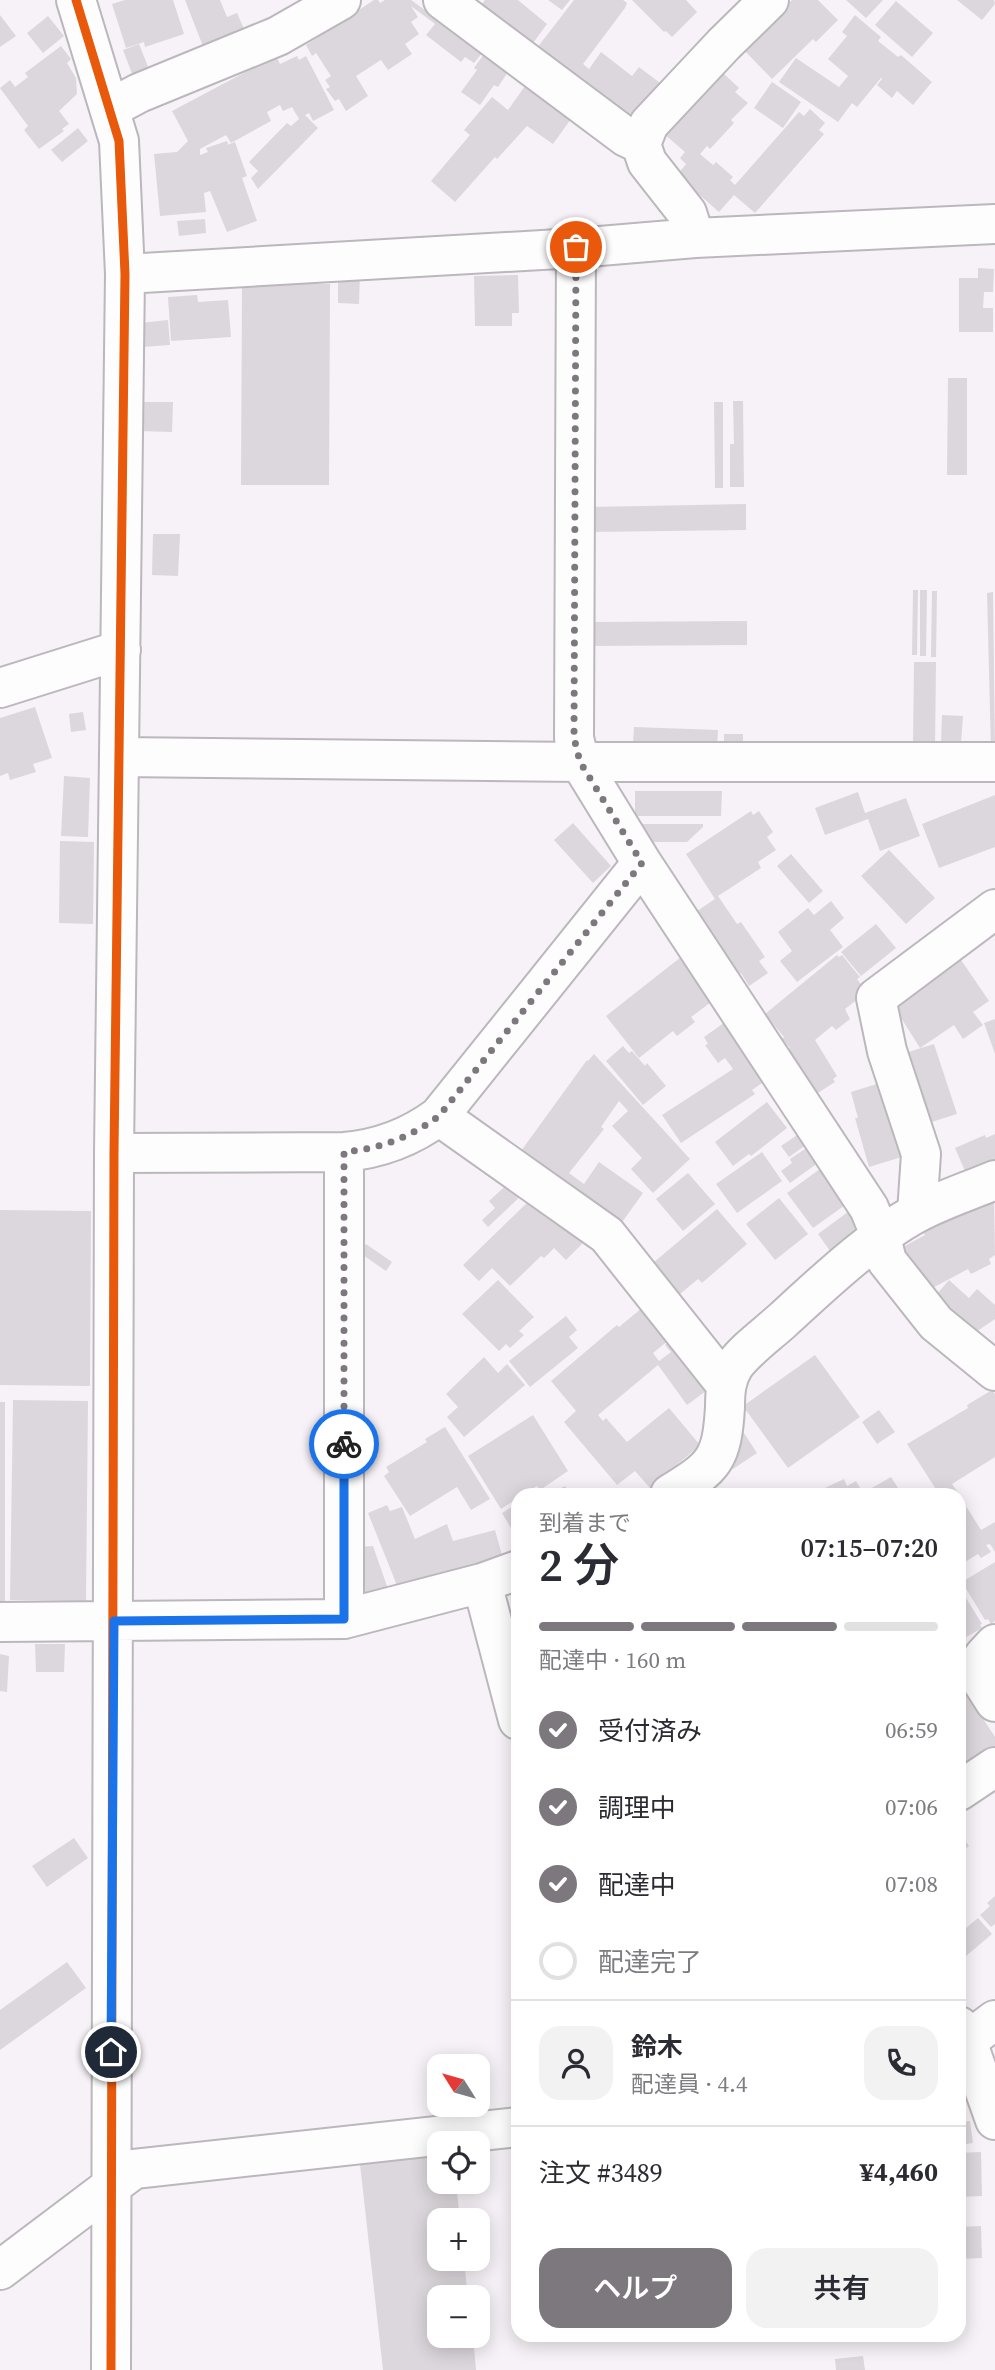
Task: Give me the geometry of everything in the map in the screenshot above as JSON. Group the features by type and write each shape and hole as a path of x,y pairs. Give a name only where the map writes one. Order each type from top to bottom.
{"street":[{"path":"76,0 119,141 125,274 114,1153 111,2370"},
{"path":"111,108 139,93 278,36 341,0"},
{"path":"443,0 626,137 641,144"},
{"path":"695,238 687,214 647,162 641,144 649,124 769,0"},
{"path":"125,274 695,238 995,224"},
{"path":"576,247 574,738 580,762 642,863 869,1208 887,1261 936,1323 995,1371"},
{"path":"0,688 121,650"},
{"path":"120,757 580,762 995,762"},
{"path":"114,1153 344,1152 368,1150 418,1132 439,1116 642,863"},
{"path":"917,1213 921,1154 887,1051 876,998 995,909"},
{"path":"439,1116 607,1236 726,1385"},
{"path":"344,1152 344,1619"},
{"path":"689,1488 718,1454 724,1421 726,1385 736,1363 817,1289 881,1237 917,1213 995,1180"},
{"path":"0,1622 344,1619 482,1583 511,1573"},
{"path":"482,1583 511,1693"},
{"path":"995,1644 983,1657 979,1677 995,1702"},
{"path":"966,1786 995,1767"},
{"path":"974,2029 969,2078 995,2120"},
{"path":"0,2270 134,2169 511,2128"}],"building":[{"path":"125,0 173,0 184,34 145,47 144,42 126,48 112,4"},
{"path":"185,0 220,0 227,17 237,13 248,38 206,54"},
{"path":"374,0 380,3 385,0 411,0 483,52 474,63 465,57 461,62 426,35 435,24 411,6 418,17 411,22 419,34 405,44 412,54 388,70 381,60 356,76 368,96 346,111 339,99 335,101 326,89 330,87 325,80 331,76 316,53 312,56 306,45"},
{"path":"485,0 518,0 547,24 528,50 476,12"},
{"path":"548,0 570,0 562,10"},
{"path":"574,0 623,0 627,3 583,64 589,69 601,52 632,76 639,67 664,86 631,127 530,57"},
{"path":"632,0 686,0 697,12 672,37"},
{"path":"792,0 818,0 838,20 816,42 813,39 772,79 742,48"},
{"path":"846,0 883,0 866,18"},
{"path":"957,0 994,0 995,4 982,20"},
{"path":"896,1 933,33 912,57 875,25"},
{"path":"0,15 16,36 0,47"},
{"path":"855,15 881,37 878,41 898,57 901,55 932,82 913,105 897,91 892,98 877,85 881,78 857,107 852,103 838,122 779,82 796,58 839,87 848,76 828,59 847,36 842,32"},
{"path":"48,16 64,36 43,53 27,33"},
{"path":"139,44 149,69 133,76 123,50"},
{"path":"61,46 71,59 67,63 76,78 77,94 59,111 69,124 62,129 64,131 39,149 24,130 28,126 0,88 10,80 15,87 28,77 25,73"},
{"path":"484,54 510,69 498,87 494,85 480,105 461,92 477,70 474,68"},
{"path":"276,56 280,64 297,56 299,60 306,56 334,110 313,121 309,113 305,115 318,128 258,189 251,178 258,171 249,162 287,123 291,126 299,119 292,107 283,111 280,105 267,112 271,121 231,143 226,135 200,149 200,155 208,152 206,148 227,141 227,145 235,142 247,176 242,178 257,221 227,232 210,191 204,193 206,212 160,216 154,154 177,152 188,141 172,111"},
{"path":"719,69 739,88 735,92 748,103 731,120 734,123 710,149 707,146 700,154 713,165 716,162 733,177 730,180 735,185 799,112 804,116 810,109 825,123 819,130 824,134 755,213 734,195 719,212 677,175 686,164 680,158 685,152 662,132"},
{"path":"772,82 801,102 783,128 754,108"},
{"path":"525,86 571,119 553,144 527,126 455,202 431,181 470,135 464,130 492,97 508,110"},
{"path":"78,128 88,141 62,162 51,150"},
{"path":"205,219 206,233 179,236 177,221"},
{"path":"978,268 994,269 993,292 984,292 983,308 993,308 993,332 959,332 959,278 978,278"},
{"path":"302,274 302,284 330,284 329,485 241,485 242,283"},
{"path":"338,275 360,275 359,304 338,303"},
{"path":"518,275 519,313 512,313 512,326 475,326 474,276"},
{"path":"197,295 198,302 228,300 231,337 171,341 168,297"},
{"path":"168,320 170,345 142,347 140,323"},
{"path":"948,378 967,378 967,475 947,475"},
{"path":"733,401 743,401 744,487 730,487 730,444 734,444"},
{"path":"138,402 173,402 172,432 137,431"},
{"path":"714,402 723,402 723,488 715,488"},
{"path":"746,504 746,530 590,532 590,507"},
{"path":"153,534 180,534 178,576 152,575"},
{"path":"913,590 918,590 917,655 912,655"},
{"path":"920,590 927,590 926,656 920,656"},
{"path":"932,591 937,591 936,657 931,657"},
{"path":"993,592 995,750 991,750 987,593"},
{"path":"747,621 747,645 591,646 591,622"},
{"path":"914,662 936,662 935,745 913,745"},
{"path":"35,707 52,758 33,764 36,772 10,780 8,773 0,776 0,718"},
{"path":"83,712 86,730 71,732 69,714"},
{"path":"942,715 963,716 961,743 941,742"},
{"path":"634,727 718,730 717,747 633,744"},
{"path":"724,734 743,734 743,747 724,747"},
{"path":"64,776 90,778 88,837 61,836"},
{"path":"635,791 722,791 721,816 635,816"},
{"path":"858,792 865,813 906,798 920,836 880,851 868,819 825,835 815,808"},
{"path":"995,795 995,847 939,868 922,824"},
{"path":"751,811 753,815 759,811 773,832 767,837 776,850 758,862 761,868 718,896 737,924 741,922 765,957 759,961 768,973 749,986 741,973 734,978 691,915 715,899 686,854"},
{"path":"573,823 611,866 593,883 554,840"},
{"path":"640,824 703,824 703,827 687,842 651,842"},
{"path":"60,841 94,842 93,924 59,923"},
{"path":"889,850 935,898 906,924 861,876"},
{"path":"791,854 823,891 809,903 777,866"},
{"path":"831,901 844,918 830,930 843,947 797,982 780,961 792,951 778,932 808,908 814,915"},
{"path":"876,924 896,948 861,976 841,952"},
{"path":"955,951 989,1001 973,1012 983,1025 963,1039 954,1025 920,1048 891,1002"},
{"path":"837,955 842,955 860,977 857,979 867,992 845,1009 850,1019 836,1030 832,1026 815,1040 837,1076 833,1079 835,1082 813,1096 785,1051 790,1048 782,1039 784,1037 765,1014"},
{"path":"681,957 714,1000 691,1017 695,1022 677,1036 673,1031 639,1058 606,1016"},
{"path":"995,1019 995,1054 984,1023"},
{"path":"728,1020 768,1079 752,1090 755,1094 681,1143 662,1115 733,1069 725,1058 718,1063 705,1045 708,1044 704,1037"},
{"path":"934,1044 957,1114 922,1125 899,1055"},
{"path":"623,1046 629,1053 632,1051 645,1066 647,1063 666,1086 643,1105 606,1061"},
{"path":"594,1054 690,1159 653,1193 631,1169 642,1158 612,1126 628,1111 619,1101 601,1127 604,1129 569,1173 584,1184 599,1162 643,1193 620,1225 521,1151"},
{"path":"883,1082 905,1156 869,1167 855,1118 858,1118 851,1092"},
{"path":"767,1102 787,1128 751,1156 749,1154 733,1166 715,1142"},
{"path":"803,1131 810,1142 789,1157 781,1146"},
{"path":"995,1134 995,1167 968,1178 955,1148 985,1135 986,1138"},
{"path":"811,1145 822,1160 790,1183 781,1171 792,1163 790,1159"},
{"path":"762,1152 782,1181 737,1213 716,1184"},
{"path":"824,1166 848,1203 813,1228 787,1193"},
{"path":"688,1173 715,1204 683,1231 656,1199"},
{"path":"514,1178 526,1191 488,1227 482,1220 495,1208 489,1201"},
{"path":"534,1196 585,1241 566,1260 554,1248 544,1258 541,1256 510,1286 492,1268 479,1281 463,1265"},
{"path":"779,1198 808,1234 775,1260 746,1224"},
{"path":"994,1199 995,1255 989,1259 991,1264 971,1274 968,1269 927,1291 903,1247 925,1235 923,1232"},
{"path":"717,1209 747,1244 702,1283 698,1279 680,1294 653,1263"},
{"path":"852,1209 860,1237 835,1258 818,1234"},
{"path":"0,1210 91,1211 90,1386 0,1385"},
{"path":"366,1244 392,1262 386,1271 360,1253"},
{"path":"498,1280 534,1317 519,1331 524,1335 510,1348 506,1344 499,1351 462,1314"},
{"path":"949,1280 969,1298 977,1289 995,1305 995,1319 970,1336 931,1301"},
{"path":"642,1308 669,1340 653,1353 659,1361 671,1352 665,1345 672,1339 710,1388 687,1405 658,1365 598,1415 603,1421 606,1418 627,1442 669,1408 700,1445 650,1488 635,1471 617,1485 564,1422 576,1411 551,1381 617,1325 619,1327"},
{"path":"566,1316 577,1330 569,1337 578,1348 530,1387 509,1361"},
{"path":"815,1355 860,1417 788,1468 743,1406"},
{"path":"484,1357 498,1373 507,1364 525,1385 464,1437 447,1417 458,1407 446,1394"},
{"path":"992,1390 995,1394 995,1457 952,1484 955,1488 935,1488 907,1444 968,1408 967,1405"},
{"path":"13,1400 88,1401 86,1601 10,1600"},
{"path":"0,1402 5,1402 5,1602 0,1602"},
{"path":"879,1410 895,1432 877,1444 862,1422"},
{"path":"533,1415 568,1471 543,1488 511,1488 511,1503 501,1509 468,1456"},
{"path":"445,1427 490,1499 471,1510 457,1487 410,1516 384,1476 389,1472 386,1467 427,1442 425,1439"},
{"path":"742,1430 757,1453 733,1469 724,1456"},
{"path":"891,1477 898,1488 872,1488"},
{"path":"844,1479 847,1486 856,1481 860,1488 825,1488"},
{"path":"387,1505 390,1511 402,1507 415,1539 447,1524 453,1541 495,1530 502,1563 435,1579 429,1576 398,1588 368,1513"},
{"path":"966,1506 981,1530 995,1522 995,1552 990,1544 986,1545 991,1552 981,1558 978,1554 966,1561"},
{"path":"511,1507 511,1528 502,1513"},
{"path":"373,1546 388,1589 358,1596 355,1547"},
{"path":"995,1562 995,1621 991,1624 988,1619 985,1620 966,1589 966,1580"},
{"path":"966,1598 982,1624 982,1628 966,1637"},
{"path":"35,1644 65,1644 64,1672 36,1672"},
{"path":"0,1654 9,1656 7,1692 0,1691"},
{"path":"966,1693 995,1737 995,1754 966,1773"},
{"path":"74,1838 88,1858 47,1887 32,1866"},
{"path":"995,1896 995,1924 991,1927 980,1915 990,1906 987,1903"},
{"path":"978,1918 992,1934 966,1956 966,1928"},
{"path":"67,1962 86,1988 0,2050 0,2010"},
{"path":"970,2121 973,2143 966,2144 966,2122"},
{"path":"981,2152 982,2196 966,2197 966,2153"},
{"path":"427,2157 427,2194 457,2194 459,2208 427,2208 427,2271 465,2271 467,2285 427,2285 427,2348 474,2348 476,2370 383,2370 360,2164"},
{"path":"981,2226 982,2258 966,2259 966,2227"},
{"path":"863,2356 865,2370 836,2370 835,2359"}],"cycle path":[{"path":"76,0 119,141 125,274 114,1153 111,2370"}],"way so far":[{"path":"344,1444 344,1152 368,1150 418,1132 439,1116 642,863 580,762 574,738 576,247"}],"route":[{"path":"111,2052 114,1621 344,1619 344,1444"}]}
